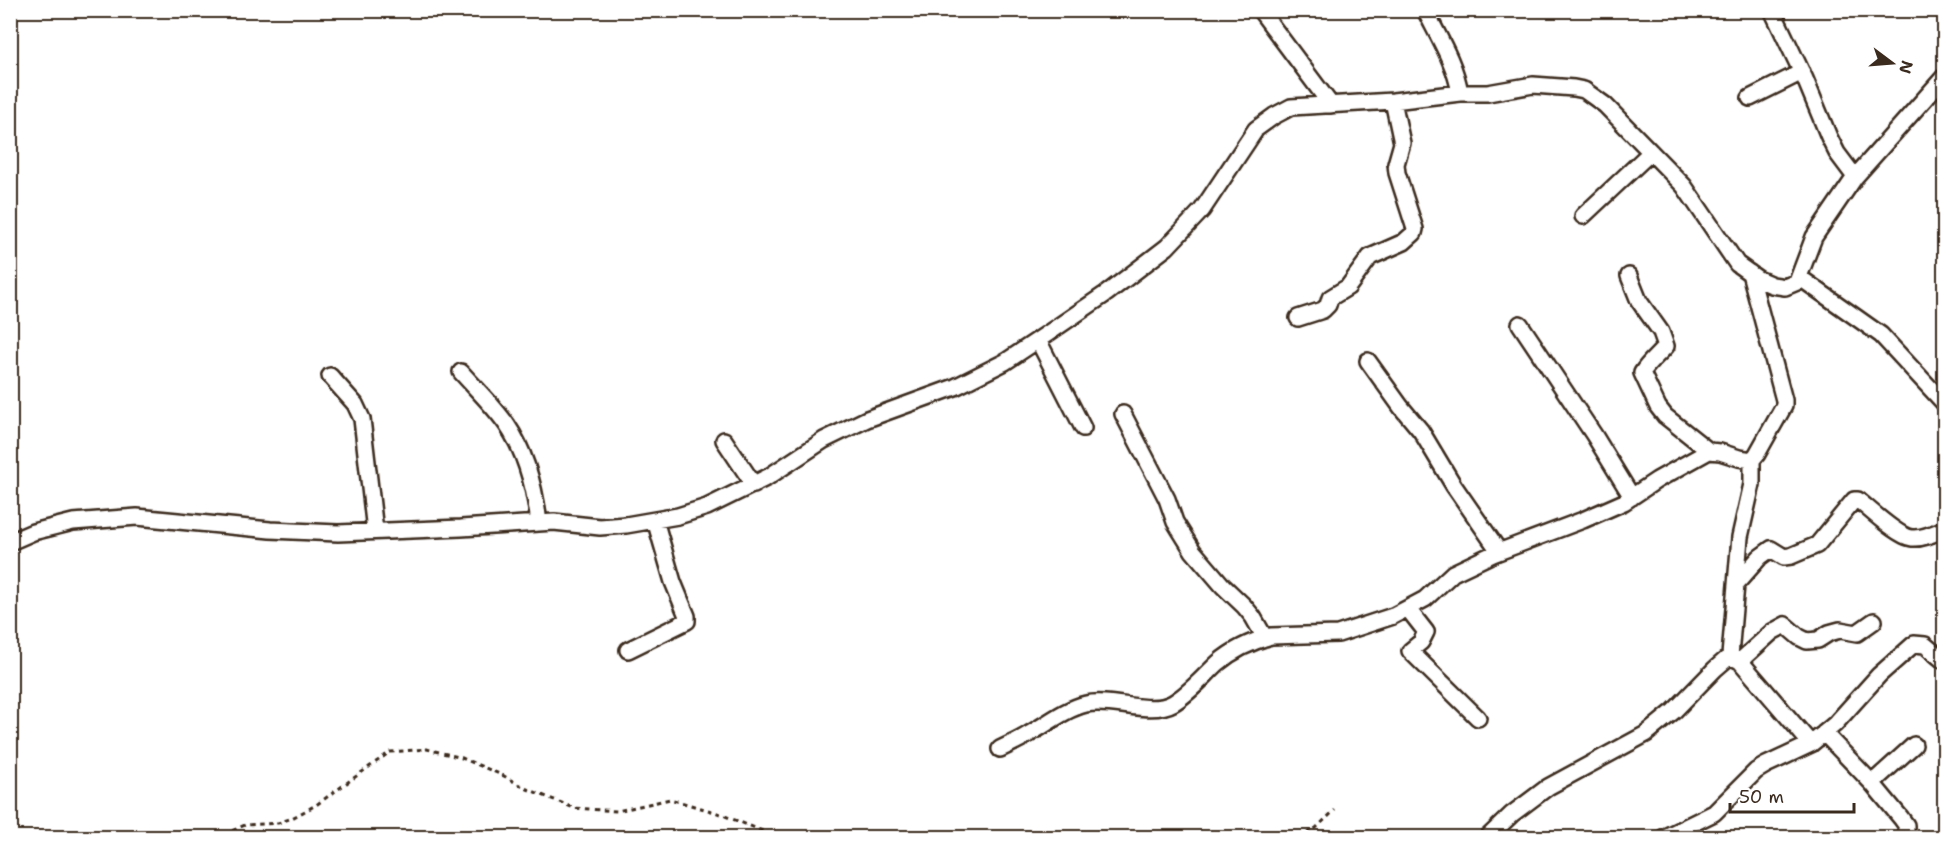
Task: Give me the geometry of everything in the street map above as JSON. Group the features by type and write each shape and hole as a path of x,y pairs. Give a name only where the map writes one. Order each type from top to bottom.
{"street":[{"path":"1260,10 1331,105"},
{"path":"1425,10 1445,46 1461,93"},
{"path":"1772,10 1785,41 1802,72 1829,137 1837,153 1855,177"},
{"path":"1750,98 1802,72"},
{"path":"10,542 33,532 74,522 138,517 270,530 338,532 554,522 600,527 678,516 707,507 768,477 824,440 867,419 955,387 1005,362 1107,293 1167,247 1202,210 1256,129 1291,107 1393,101 1461,93 1488,93 1533,85 1584,90 1605,105 1684,186 1737,264 1758,279 1785,287 1797,282 1814,237 1855,177 1944,77"},
{"path":"1298,318 1323,310 1330,298 1348,287 1370,257 1404,242 1414,233 1415,229 1398,177 1396,164 1402,143 1393,101"},
{"path":"1582,216 1651,152"},
{"path":"1750,273 1784,406 1752,460 1753,478 1740,537 1736,584 1735,659 1811,744"},
{"path":"1629,276 1640,301 1661,332 1666,346 1655,359 1646,365 1642,373 1658,407 1665,416 1708,451"},
{"path":"1799,278 1881,334 1944,403"},
{"path":"1520,324 1632,497"},
{"path":"1038,340 1083,428"},
{"path":"1368,361 1421,431 1454,486 1499,551"},
{"path":"461,372 508,426 526,466 539,523"},
{"path":"330,376 355,404 362,418 375,531"},
{"path":"1123,414 1167,499 1175,522 1193,551 1244,606 1265,638"},
{"path":"724,440 753,485"},
{"path":"1000,749 1058,716 1084,705 1099,702 1157,707 1172,703 1221,661 1244,646 1265,638 1338,634 1394,616 1425,599 1453,573 1499,551 1583,520 1632,497 1708,451 1752,460"},
{"path":"1736,584 1760,557 1772,549 1784,557 1817,545 1854,500 1858,500 1888,525 1912,538 1927,536 1944,529"},
{"path":"628,650 687,621 655,520"},
{"path":"1408,609 1426,632 1421,642 1410,651 1478,718"},
{"path":"1486,837 1548,787 1646,734 1674,711 1715,669 1735,659 1778,627 1785,625 1799,637 1812,641 1840,630 1857,633 1874,621"},
{"path":"1663,837 1692,831 1714,813 1756,771 1811,744 1848,711 1879,675 1914,644 1925,645 1944,661"},
{"path":"1824,733 1872,783 1906,825 1903,837"},
{"path":"1872,783 1914,745"}],"path":[{"path":"216,837 244,825 278,823 292,818 316,805 390,752 427,748 462,758 574,808 617,811 670,799 715,812 780,837"},
{"path":"1299,837 1316,828 1335,810"}]}
